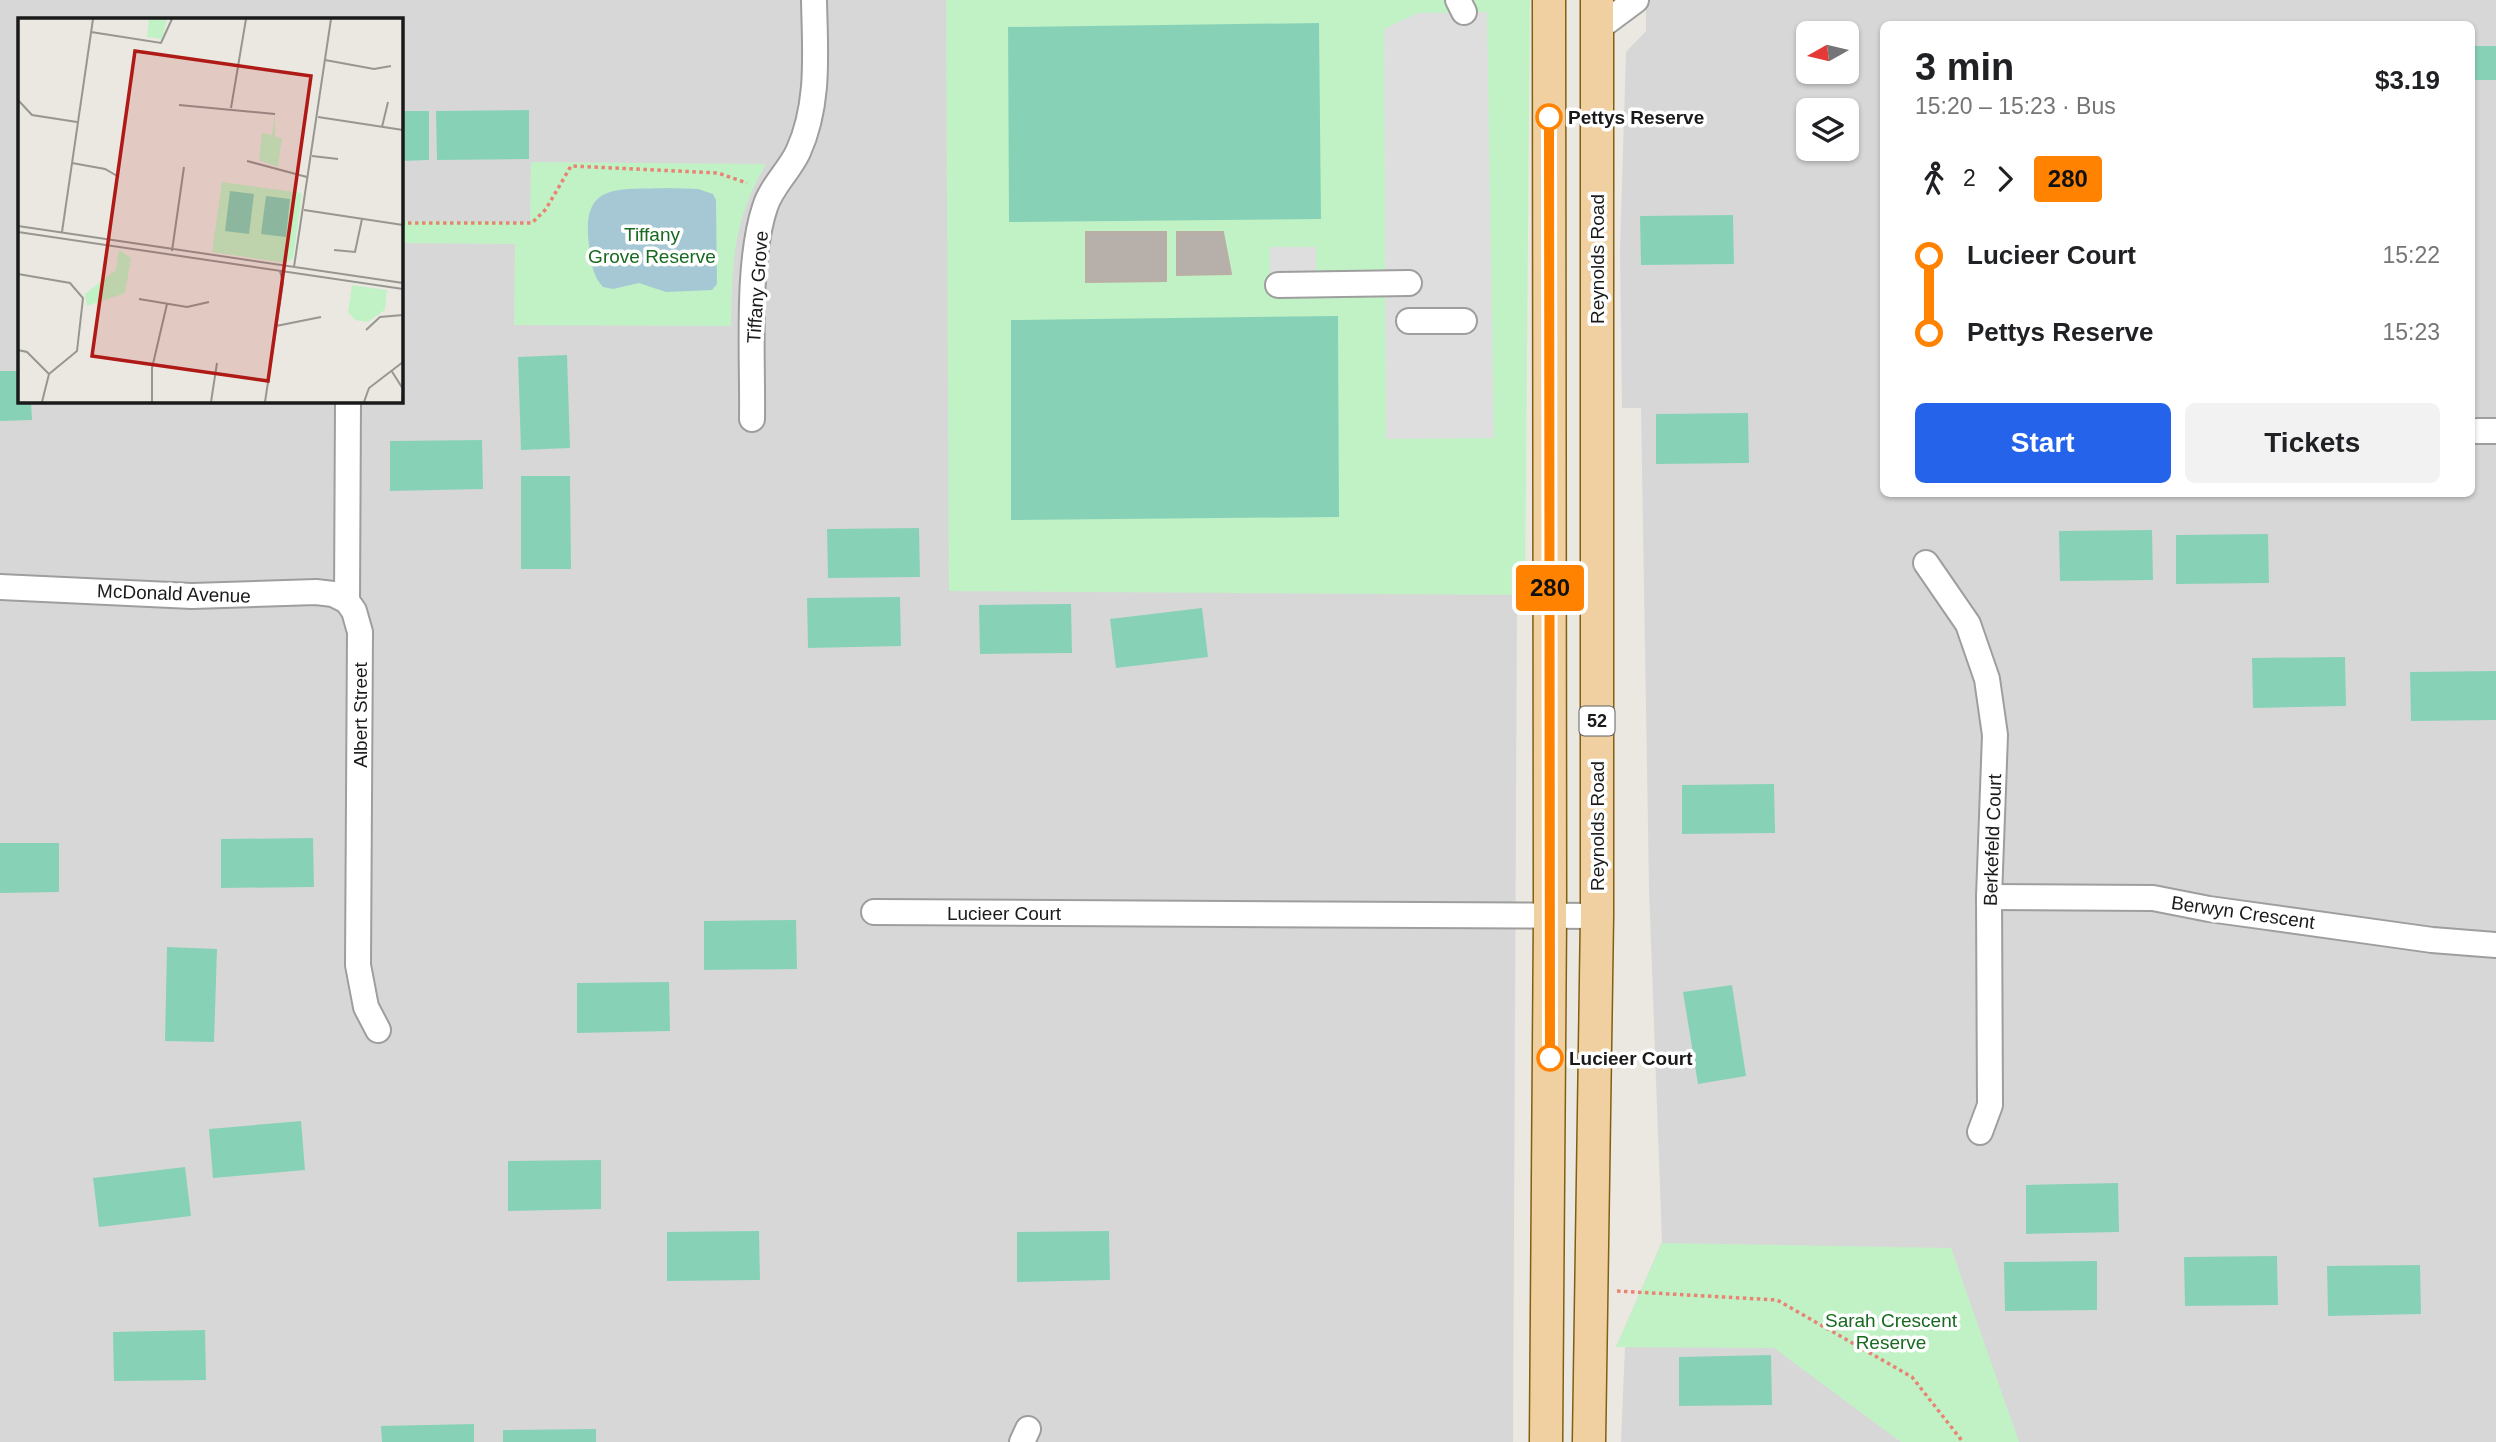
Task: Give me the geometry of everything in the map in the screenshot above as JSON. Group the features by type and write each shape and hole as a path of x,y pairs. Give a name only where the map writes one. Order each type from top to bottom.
{"main road":[{"path":"1546,1442 1550,918 1549,0"},
{"name":"Reynolds Road","path":"1589,1442 1597,916 1597,15"}],"street":[{"name":"Tiffany Grove","path":"752,419 756,247 765,204 798,152 810,118 816,82 814,0"},
{"path":"1597,15 1636,0"},
{"path":"1278,285 1409,283"},
{"path":"1409,321 1465,321"},
{"name":"Albert Street","path":"348,402 347,601 354,611 360,632 358,965 366,1007 378,1030"},
{"path":"2475,431 2496,431"},
{"name":"Berkefeld Court","path":"1926,563 1968,624 1987,679 1995,735 1989,897 1990,1105 1980,1132"},
{"name":"McDonald Avenue","path":"0,587 192,596 316,592 333,594 347,601"},
{"name":"Berwyn Crescent","path":"1989,897 2153,898 2209,909 2432,940 2496,944"},
{"name":"Lucieer Court","path":"874,912 1550,918 1597,916"}],"path":[{"path":"402,223 532,223 546,209 555,189 571,166 718,173 747,183"},
{"path":"1612,1291 1777,1300 1912,1377 1963,1442"}],"shaded area":[{"path":"0,0 1508,0 1517,595 1513,1442 0,1442"},
{"path":"1646,0 2496,0 2496,1442 1621,1442 1625,1347 1616,1347 1662,1242 1649,889 1641,408 1622,408 1620,250 1626,52 1646,31"},
{"path":"1487,12 1494,438 1386,439 1384,29 1418,13"},
{"path":"1270,247 1316,247 1316,291 1270,291"}],"green space":[{"name":"Pettys Reserve","path":"946,0 1530,0 1525,595 949,591"},
{"path":"1319,23 1321,219 1009,222 1008,27"},
{"path":"2475,46 2496,46 2496,80 2475,80"},
{"path":"529,110 529,159 437,160 436,111"},
{"path":"402,111 429,111 429,160 402,161"},
{"name":"Tiffany Grove Reserve","path":"531,162 766,164 747,204 736,242 731,326 514,325 515,244 402,243 402,221 530,222"},
{"path":"1733,215 1734,264 1641,265 1640,216"},
{"path":"1338,316 1339,517 1011,520 1011,320"},
{"path":"567,355 570,448 521,450 518,357"},
{"path":"0,371 18,371 18,402 31,402 32,420 0,421"},
{"path":"1748,413 1749,463 1656,464 1656,414"},
{"path":"482,440 483,489 390,491 390,441"},
{"path":"521,476 570,476 571,569 521,569"},
{"path":"919,528 920,577 828,578 827,529"},
{"path":"2152,530 2153,580 2060,581 2059,531"},
{"path":"2268,534 2269,583 2176,584 2176,535"},
{"path":"900,597 901,646 808,648 807,598"},
{"path":"1071,604 1072,653 980,654 979,605"},
{"path":"1202,608 1208,657 1116,668 1110,619"},
{"path":"2345,657 2346,706 2253,708 2252,658"},
{"path":"2496,671 2496,720 2411,721 2410,672"},
{"path":"1774,784 1775,833 1682,834 1682,785"},
{"path":"313,838 314,887 221,888 221,839"},
{"path":"0,843 59,843 59,892 0,893"},
{"path":"796,920 797,969 704,970 704,921"},
{"path":"167,947 217,949 214,1042 165,1041"},
{"path":"669,982 670,1031 577,1033 577,983"},
{"path":"1732,985 1746,1076 1698,1084 1683,992"},
{"path":"301,1121 305,1170 213,1178 209,1129"},
{"path":"601,1160 601,1209 508,1211 508,1161"},
{"path":"185,1167 191,1216 99,1227 93,1178"},
{"path":"2118,1183 2119,1232 2026,1234 2026,1185"},
{"path":"759,1231 760,1280 667,1281 667,1232"},
{"path":"1109,1231 1110,1280 1017,1282 1017,1232"},
{"name":"Sarah Crescent Reserve","path":"1662,1243 1951,1248 2019,1442 1901,1442 1774,1348 1616,1347"},
{"path":"2277,1256 2278,1305 2185,1306 2184,1257"},
{"path":"2097,1261 2097,1310 2005,1311 2004,1262"},
{"path":"2420,1265 2421,1314 2328,1316 2327,1266"},
{"path":"205,1330 206,1380 114,1381 113,1332"},
{"path":"1771,1355 1772,1405 1679,1406 1679,1357"},
{"path":"474,1424 474,1442 382,1442 381,1426"},
{"path":"596,1429 596,1442 503,1442 503,1430"}],"water":[{"path":"698,189 713,194 716,200 717,284 712,290 666,292 639,283 613,289 603,287 594,273 589,245 588,224 591,209 597,199 619,190"}],"building":[{"path":"1086,232 1166,232 1166,281 1086,282"},
{"path":"1177,232 1223,232 1231,274 1177,275"}],"bus line":[{"name":"280","path":"1549,117 1550,1058"}],"place":[{"name":"Pettys Reserve","path":"1549,117"},
{"name":"Lucieer Court","path":"1550,1058"}]}
